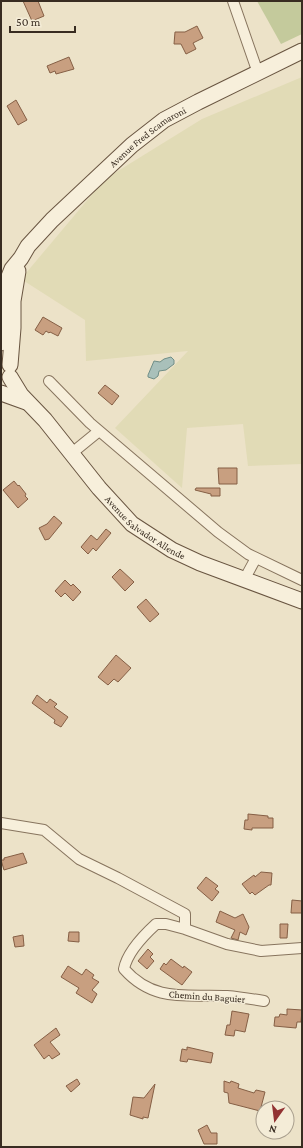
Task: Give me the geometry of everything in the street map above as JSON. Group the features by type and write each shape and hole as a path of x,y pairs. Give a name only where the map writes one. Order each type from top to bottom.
{"main road":[{"name":"Avenue Fred Scamaroni","path":"1,343 5,330 2,306 4,289 12,269 28,246 52,220 132,145 164,120 302,51"},
{"name":"Avenue Fred Scamaroni","path":"5,371 13,328 13,301 21,258"},
{"name":"Avenue Salvador Allende","path":"5,371 26,402 45,420 99,488 132,524 172,550 200,563 302,601"},
{"name":"Avenue Salvador Allende","path":"1,393 26,402"}],"street":[{"path":"233,1 258,73"},
{"path":"2,306 7,308 9,323 13,328"},
{"path":"49,381 99,431 218,532 248,554 302,580"},
{"path":"72,453 99,431"},
{"path":"244,580 256,558"},
{"path":"1,823 44,830 79,859 185,914 185,929"},
{"name":"Chemin du Baguier","path":"264,1001 230,996 178,996 156,991 140,985 124,969 125,963 143,936 156,924 166,924 227,944 261,951 302,948"}],"shaded area":[{"path":"302,77 302,464 248,466 243,424 187,428 182,488 115,428 188,351 86,361 85,320 21,279 105,179 202,119"}],"green space":[{"path":"257,1 302,1 302,34 281,44"}],"water":[{"path":"171,357 174,360 174,364 166,370 159,371 158,376 154,379 148,377 154,361 160,362"}],"building":[{"path":"23,1 38,1 44,16 32,21"},
{"path":"197,26 203,38 193,43 196,49 186,54 181,44 174,44 175,32 185,32"},
{"path":"69,57 74,69 56,74 55,71 50,73 47,66"},
{"path":"16,100 27,120 18,125 7,106"},
{"path":"43,317 62,328 58,336 46,331 43,335 35,330"},
{"path":"105,385 119,396 112,405 98,393"},
{"path":"218,468 237,468 237,484 219,484"},
{"path":"14,481 26,494 25,496 28,499 18,508 3,490"},
{"path":"196,488 220,488 220,496 211,496 211,494 195,490"},
{"path":"54,516 62,523 49,539 45,540 39,528 47,524"},
{"path":"106,529 111,533 96,551 93,548 88,554 81,547 91,535 97,540"},
{"path":"120,569 134,582 125,591 112,577"},
{"path":"65,580 71,586 73,584 81,592 73,601 65,593 61,597 55,591"},
{"path":"146,599 159,614 150,622 137,607"},
{"path":"116,655 131,668 118,682 114,679 108,685 98,677"},
{"path":"37,695 47,703 50,699 57,704 54,707 68,717 61,727 54,723 55,720 32,703"},
{"path":"248,814 273,818 273,828 252,828 252,830 244,829 245,820 248,820"},
{"path":"23,853 27,863 4,870 1,860"},
{"path":"261,872 272,873 271,885 255,895 252,892 250,894 242,884 254,875 255,877"},
{"path":"206,877 218,886 215,889 219,892 212,901 197,888"},
{"path":"292,900 302,901 302,913 291,913"},
{"path":"220,911 235,918 243,914 249,927 246,935 240,932 238,940 231,938 235,930 216,922"},
{"path":"280,924 288,924 287,938 280,938"},
{"path":"69,932 79,932 79,942 68,941"},
{"path":"23,935 24,946 15,947 13,937"},
{"path":"148,949 153,954 150,957 154,961 147,969 138,961"},
{"path":"171,959 183,968 184,966 192,972 182,985 160,969 164,963 166,965"},
{"path":"68,966 82,975 86,969 94,975 92,978 99,982 92,990 97,994 92,1003 76,993 79,988 61,977"},
{"path":"287,1009 302,1010 301,1022 297,1022 296,1028 274,1026 275,1017 279,1017 280,1014 287,1015"},
{"path":"232,1011 249,1014 245,1032 235,1030 234,1036 225,1035 227,1025 230,1025"},
{"path":"56,1028 60,1035 50,1042 60,1054 52,1059 49,1055 44,1059 34,1045"},
{"path":"187,1047 213,1053 211,1063 188,1059 187,1062 180,1061 182,1049 187,1050"},
{"path":"77,1079 80,1084 71,1092 66,1086"},
{"path":"224,1081 230,1083 231,1081 239,1084 238,1088 254,1093 256,1090 265,1092 263,1100 255,1100 255,1110 229,1103 228,1093 224,1092"},
{"path":"155,1084 148,1118 143,1117 143,1119 130,1115 133,1097 144,1098"},
{"path":"207,1125 211,1133 217,1133 217,1144 204,1144 198,1130"}]}
